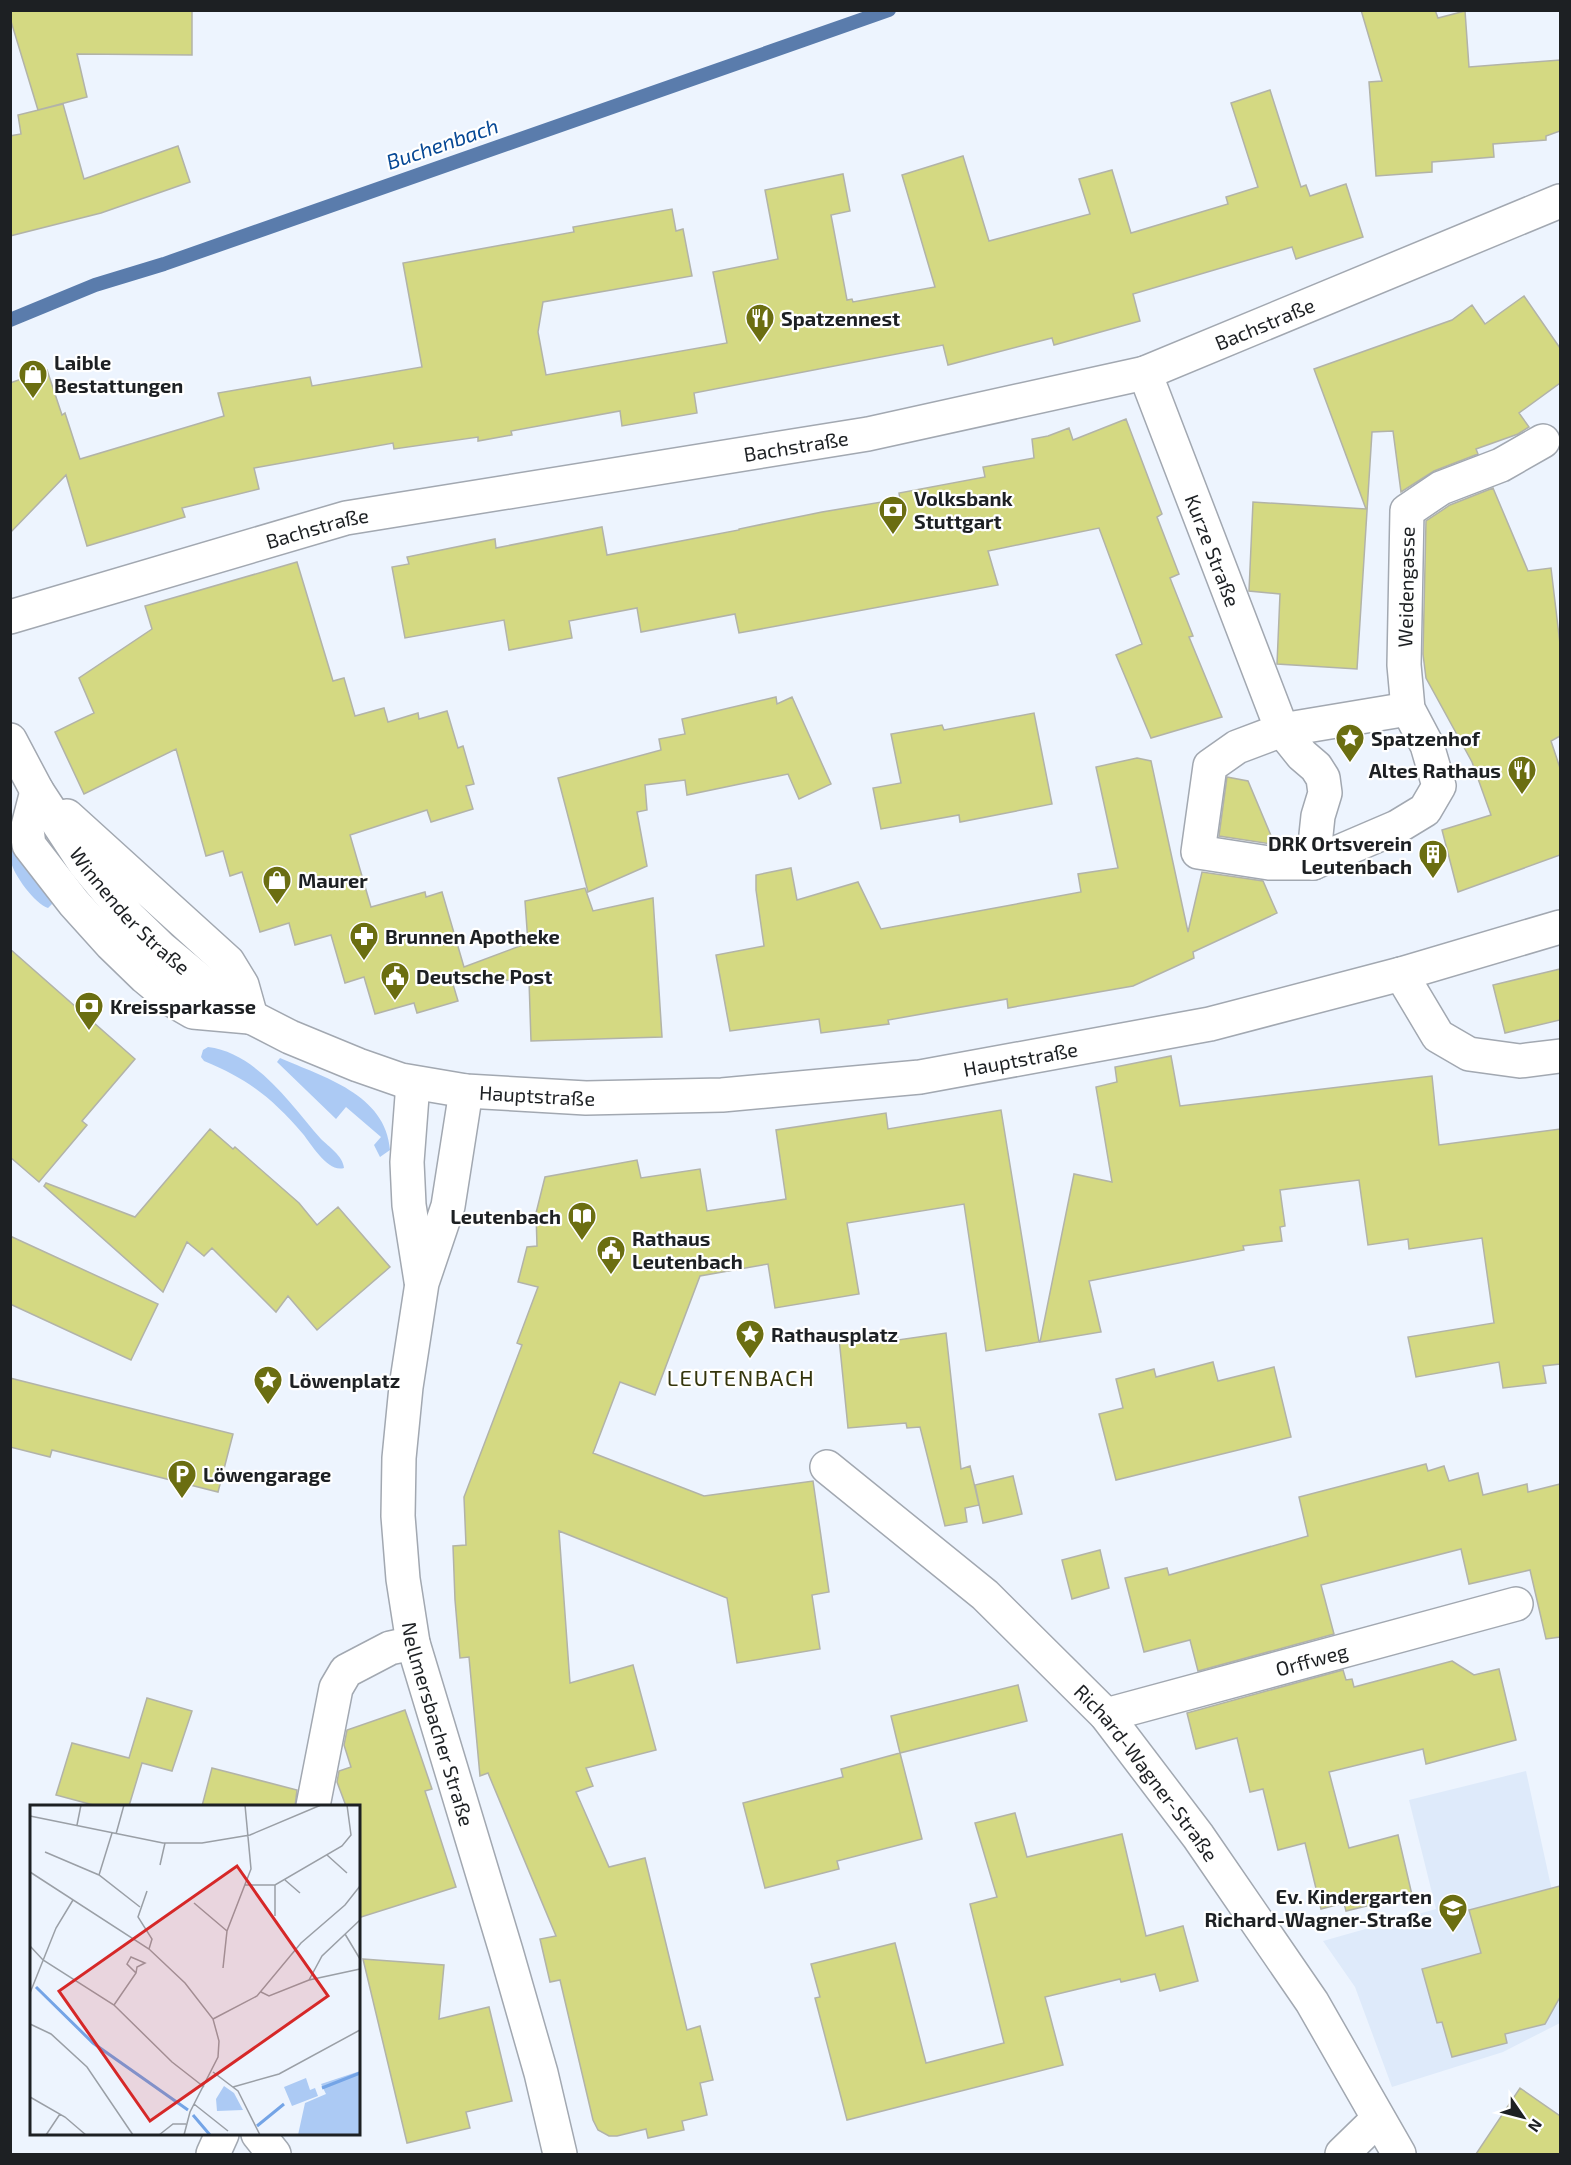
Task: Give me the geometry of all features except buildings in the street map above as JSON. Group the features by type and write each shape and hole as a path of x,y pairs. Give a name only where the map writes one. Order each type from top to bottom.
{"street":[{"name":"Bachstraße","path":"10,618 346,518 868,434 1145,373 1560,201"},
{"name":"Kurze Straße","path":"1145,373 1282,730"},
{"name":"Weidengasse","path":"1408,709 1404,665 1407,511 1442,488 1501,465 1543,441"},
{"path":"1408,709 1427,745 1439,786 1425,810 1397,827 1313,863 1269,862 1198,852 1210,766 1237,747 1282,730 1408,709"},
{"path":"1282,730 1323,778 1325,793 1318,816 1313,863"},
{"name":"Winnender Straße","path":"10,740 24,794 129,917 162,949 203,983 250,1017 290,1037 358,1065 413,1083 465,1091"},
{"name":"Hauptstraße","path":"465,1091 586,1098 722,1095 920,1077 1210,1024 1401,974 1560,927"},
{"path":"1401,974 1438,1036 1469,1054 1520,1061 1560,1056"},
{"name":"Nellmersbacher Straße","path":"413,1083 406,1162 409,1206 422,1282"},
{"name":"Nellmersbacher Straße","path":"465,1091 448,1206 422,1282 406,1387 399,1458 398,1516 403,1579 413,1643 506,1951 541,2073 560,2154"},
{"name":"Richard-Wagner-Straße","path":"827,1467 985,1594 1106,1715 1198,1836 1312,2002 1399,2154"},
{"name":"Orffweg","path":"1106,1715 1516,1604"},
{"path":"314,1805 336,1688 346,1671 390,1648 413,1643"},
{"path":"1342,2154 1378,2120"},
{"path":"213,2154 221,2135"},
{"path":"260,2135 274,2154"}],"shaded area":[{"path":"11,832 53,895 53,903 48,908 37,901 25,888 12,866"},
{"path":"208,1047 226,1051 242,1059 272,1082 338,1156 344,1168 332,1166 326,1162 292,1121 270,1100 234,1075 204,1061 201,1057 203,1050"},
{"path":"280,1058 333,1081 365,1101 377,1115 386,1131 390,1150 380,1157 374,1145 381,1137 346,1107 336,1119 277,1062"},
{"name":"Ev. Kindergarten Richard-Wagner-Straße","path":"1526,1771 1560,1928 1560,2023 1503,2052 1392,2087 1355,1987 1323,1941 1436,1909 1409,1800"}],"waterway":[{"name":"Buchenbach","path":"10,320 95,285 164,264 889,10"}],"place":[{"name":"Spatzennest","path":"760,344"},
{"name":"Laible Bestattungen","path":"33,400"},
{"name":"Volksbank Stuttgart","path":"893,536"},
{"name":"Spatzenhof","path":"1350,764"},
{"name":"Altes Rathaus","path":"1522,796"},
{"name":"DRK Ortsverein Leutenbach","path":"1433,880"},
{"name":"Maurer","path":"277,906"},
{"name":"Brunnen Apotheke","path":"364,962"},
{"name":"Deutsche Post","path":"395,1002"},
{"name":"Kreissparkasse","path":"89,1032"},
{"name":"Leutenbach","path":"582,1242"},
{"name":"Rathaus Leutenbach","path":"611,1276"},
{"name":"Rathausplatz","path":"750,1360"},
{"name":"Löwenplatz","path":"268,1406"},
{"name":"Löwengarage","path":"182,1500"},
{"name":"Ev. Kindergarten Richard-Wagner-Straße","path":"1453,1934"}],"district":[{"name":"LEUTENBACH","path":"741,1377"}]}
